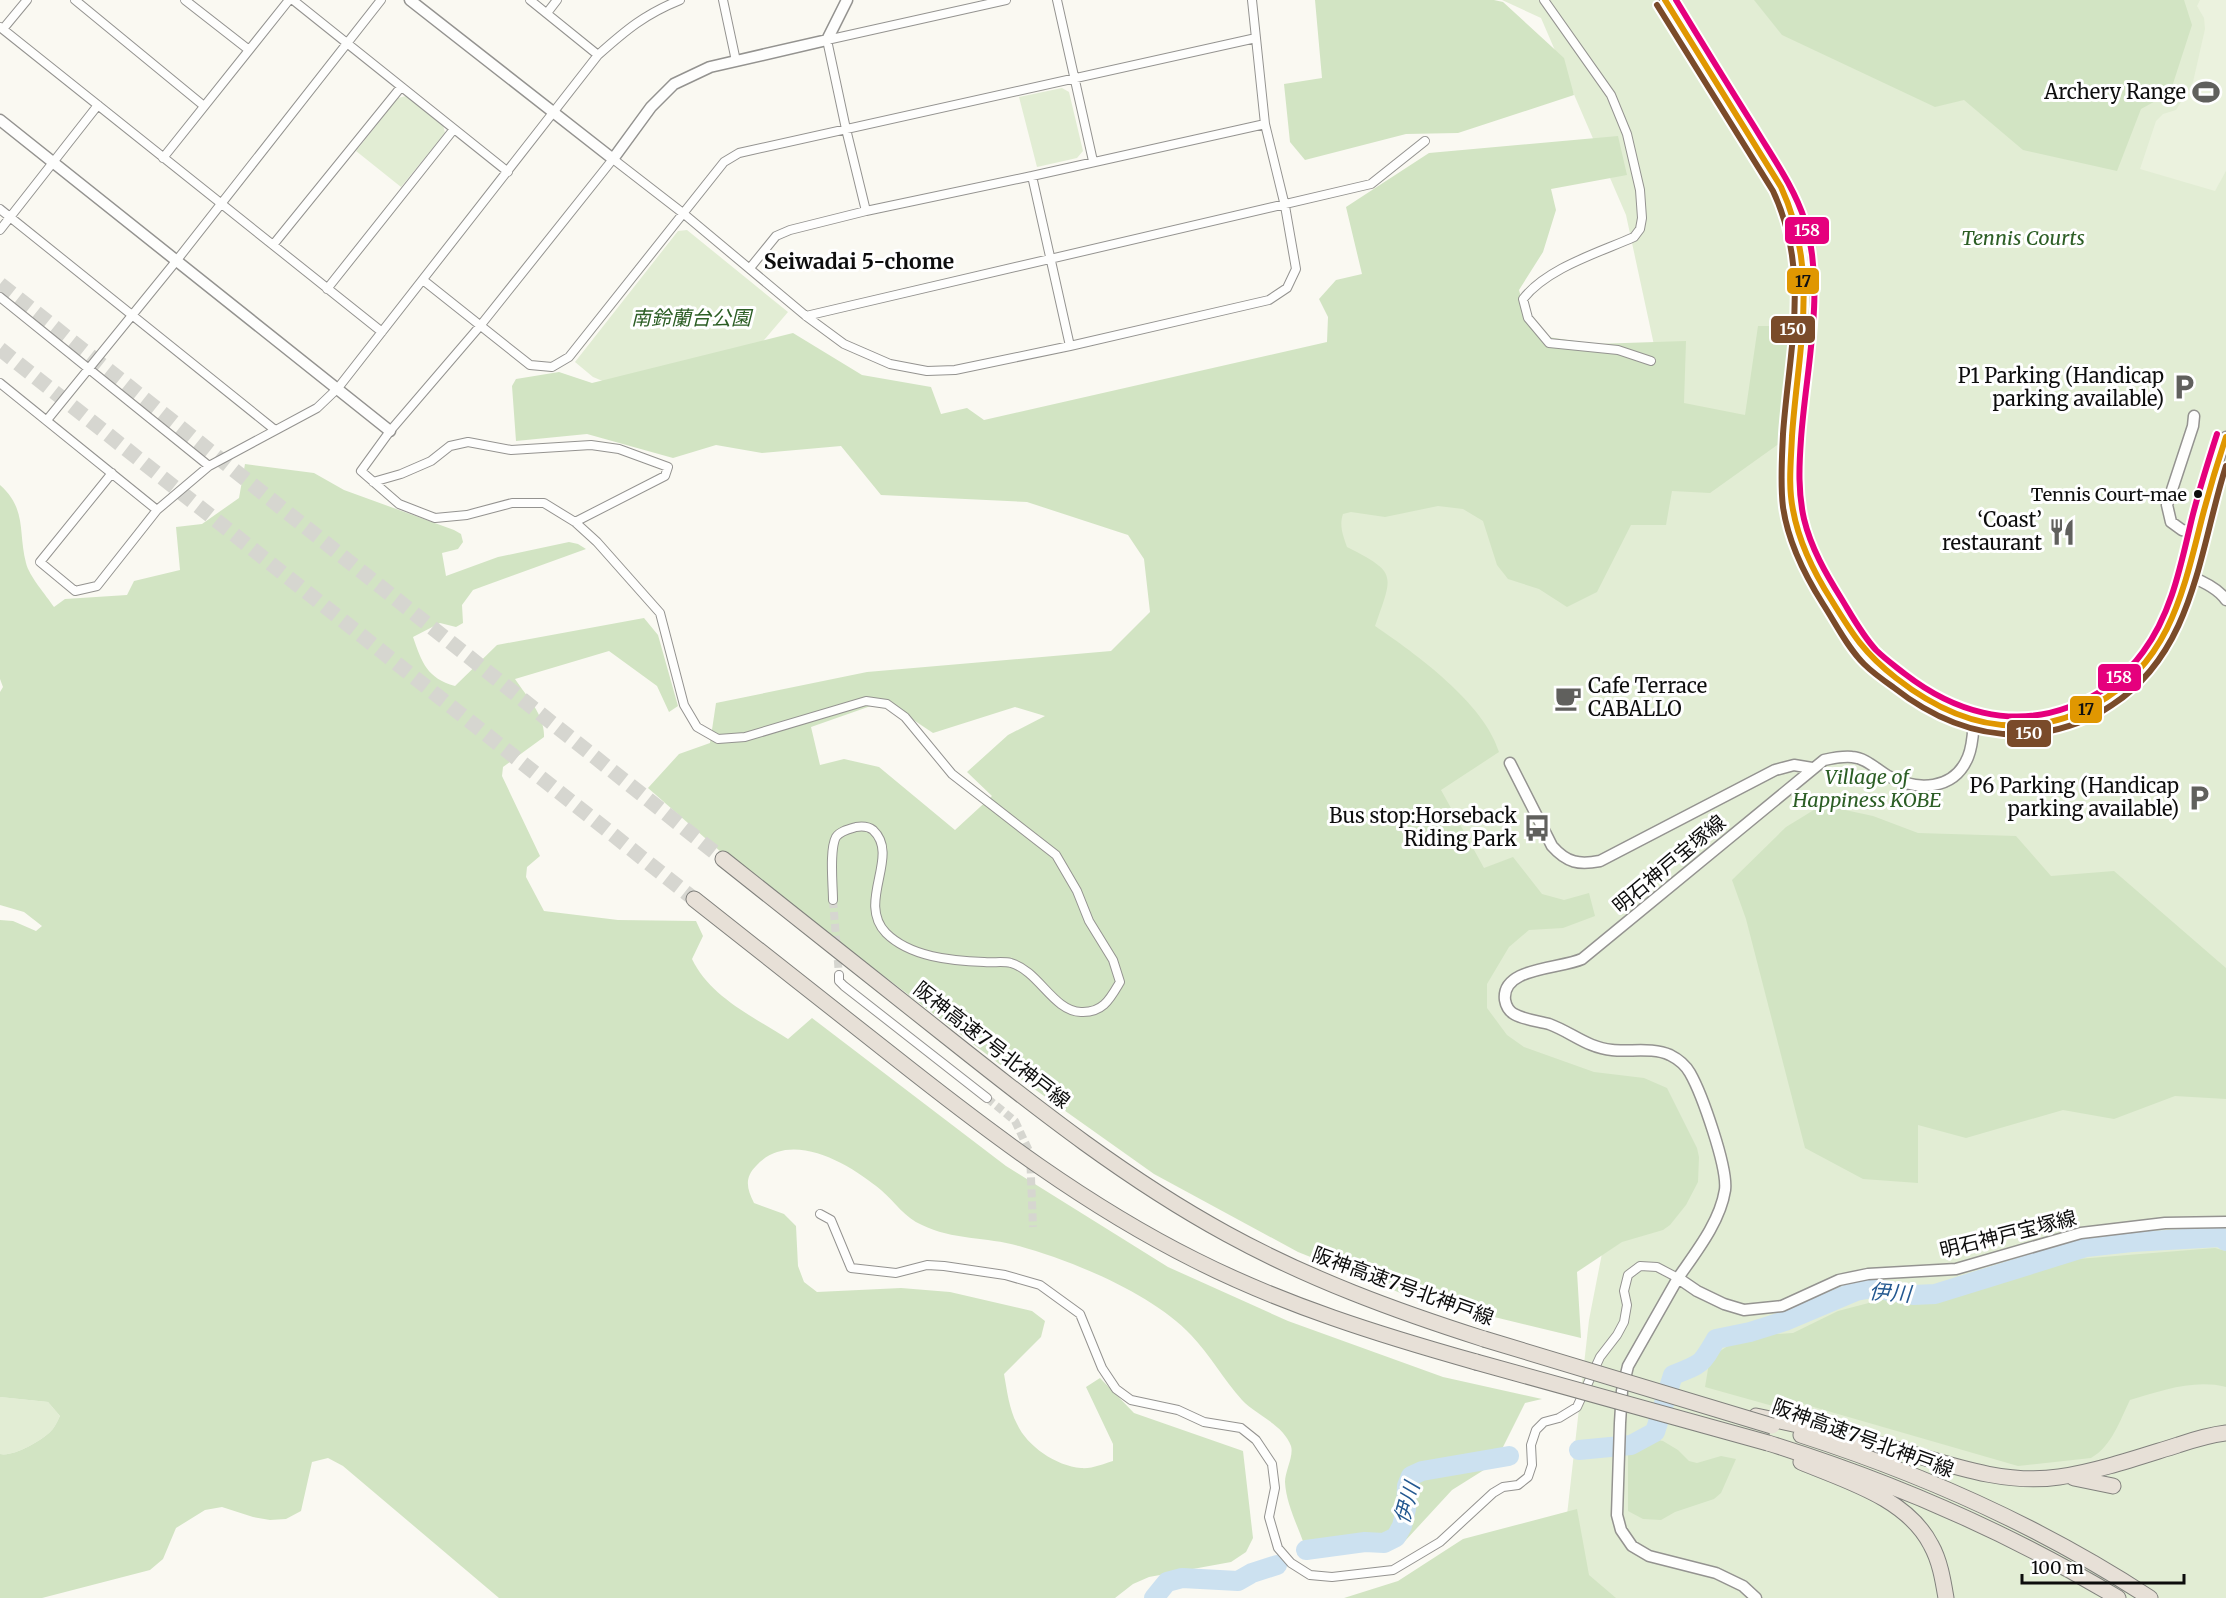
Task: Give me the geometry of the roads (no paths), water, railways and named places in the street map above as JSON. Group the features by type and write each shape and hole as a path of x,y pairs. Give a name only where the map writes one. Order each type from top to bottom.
{"highway":[{"name":"阪神高速7号北神戸線","path":"723,859 1047,1115 1179,1207 1226,1234 1367,1300 1484,1339 1692,1402 1773,1423 1878,1462 1977,1504 2081,1557 2150,1598"},
{"name":"阪神高速7号北神戸線","path":"694,899 971,1117 1054,1178 1110,1214 1196,1261 1270,1294 1359,1327 1641,1407 1874,1478 1968,1518 2034,1550 2118,1598"},
{"path":"1773,1423 1883,1446 1967,1469 2013,1477 2059,1477 2096,1481 2113,1486"},
{"path":"2059,1477 2226,1432"},
{"path":"1767,1446 1885,1499 1904,1512 1931,1543 1941,1571 1955,1598"},
{"path":"1941,1571 1946,1598"}],"street":[{"path":"27,0 2,28 382,332"},
{"path":"75,0 204,106"},
{"path":"185,0 249,50"},
{"path":"163,158 291,0 508,172"},
{"path":"47,420 177,260 381,0"},
{"path":"410,0 553,114 684,214 806,316 844,344 890,364 927,371 955,370 1070,346 1269,300 1287,288 1296,269 1285,206 1265,124 1252,0"},
{"path":"530,0 598,55"},
{"path":"547,13 557,0"},
{"path":"112,472 40,562 75,591 97,586 157,510 208,466 316,408 338,388 598,55 632,25 656,10 680,0"},
{"path":"723,0 735,61"},
{"path":"847,0 827,40 866,211"},
{"path":"833,900 835,838 840,832 854,828 870,828 879,837 883,859 876,893 875,915 880,926 888,935 931,957 1011,963 1028,972 1063,1006 1071,1010 1081,1012 1100,1010 1120,982 1113,960 1089,921 1077,891 1056,855 952,774 905,717 887,704 866,701 745,737 718,739 697,727 684,705 660,613 597,542 576,522 544,503 512,503 467,515 435,518 399,504 361,471 390,431 480,326 613,159 651,107 674,84 710,67 1006,0"},
{"path":"1057,0 1093,161"},
{"path":"1544,0 1611,95 1627,134 1640,190 1642,218 1640,229 1634,237 1549,276 1533,287 1523,299 1528,318 1549,343 1618,351 1651,361"},
{"path":"1665,0 1781,187 1793,213 1800,240 1804,265 1804,300 1790,483 1794,518 1802,547 1834,604 1871,658 1904,685 1948,710 1974,720 1985,724 2011,726 2041,725 2068,718 2098,705 2130,681 2153,657 2179,604 2189,576 2198,533 2226,437"},
{"path":"423,280 530,365 552,367 569,357 724,162 739,153 1256,38"},
{"path":"273,245 401,87"},
{"path":"0,230 98,105"},
{"path":"0,120 390,431"},
{"path":"750,268 776,236 790,230 866,211 1265,124"},
{"path":"327,289 454,129"},
{"path":"806,316 1285,206 1371,184 1425,141"},
{"path":"1032,176 1070,346"},
{"path":"0,209 275,430"},
{"path":"2,302 88,368 208,466"},
{"path":"0,383 157,510"},
{"path":"2194,416 2193,426 2167,505 2171,522 2182,530 2198,533"},
{"path":"373,482 401,474 431,461 450,446 468,442 512,450 591,445 619,449 668,467 665,476 576,522"},
{"path":"2189,576 2202,581 2222,594 2226,600"},
{"name":"明石神戸宝塚線","path":"1974,720 1972,742 1968,757 1961,769 1946,781 1927,787 1913,786 1888,776 1866,761 1853,757 1824,760 1582,959 1571,964 1518,975 1508,984 1504,995 1506,1006 1512,1013 1551,1025 1588,1045 1612,1050 1645,1050 1668,1054 1681,1062 1689,1072 1698,1090 1724,1170 1725,1189 1720,1210 1678,1278 1697,1291 1744,1311 1782,1306 1839,1280 1868,1274 1956,1269 2080,1233 2166,1223 2226,1222"},
{"path":"1510,763 1552,846 1560,855 1573,863 1585,864 1600,861 1775,770 1794,765 1812,768"},
{"path":"839,975 839,981 844,986 987,1098"},
{"path":"820,1214 831,1220 851,1268 896,1273 927,1265 944,1266 1005,1275 1040,1285 1080,1314 1102,1368 1116,1389 1131,1400 1178,1410 1204,1422 1240,1428 1256,1440 1272,1464 1275,1488 1269,1516 1278,1548 1291,1563 1310,1575 1332,1577 1393,1570 1440,1542 1493,1493 1503,1487 1518,1485 1528,1477 1532,1465 1531,1445 1536,1430 1544,1422 1559,1418 1577,1407 1600,1357 1621,1328 1627,1305 1624,1291 1628,1275 1640,1266 1658,1266 1678,1278 1628,1366 1622,1391 1617,1515 1621,1530 1632,1546 1649,1556 1716,1573 1743,1586 1756,1598"}],"waterway":[{"name":"伊川","path":"1579,1450 1631,1445 1655,1432 1673,1375 1700,1363 1716,1339 1750,1332 1785,1321 1856,1291 1872,1288 1913,1295 1935,1294 2086,1247 2220,1237 2226,1241"},
{"name":"伊川","path":"1306,1550 1365,1542 1384,1543 1396,1537 1402,1526 1406,1509 1407,1486 1411,1476 1422,1471 1509,1456"},
{"name":"伊川","path":"1154,1598 1167,1582 1182,1578 1238,1581 1252,1573 1277,1565"}],"tunnel":[{"path":"0,284 723,859"},
{"path":"0,349 694,899"},
{"path":"833,900 839,975"},
{"path":"987,1098 1015,1121 1030,1153 1033,1227"}],"place":[{"name":"Archery Range","path":"2206,92"},
{"name":"P1 Parking (Handicap parking available)","path":"2184,387"},
{"name":"Tennis Court-mae","path":"2198,494"},
{"name":"‘Coast’ restaurant","path":"2062,532"},
{"name":"Cafe Terrace CABALLO","path":"1568,698"},
{"name":"P6 Parking (Handicap parking available)","path":"2199,798"},
{"name":"Bus stop:Horseback Riding Park","path":"1537,828"}],"district":[{"name":"Seiwadai 5-chome","path":"859,262"}],"park label":[{"name":"Tennis Courts","path":"2023,238"},
{"name":"南鈴蘭台公園","path":"691,318"},
{"name":"Village of Happiness KOBE","path":"1867,788"}]}
